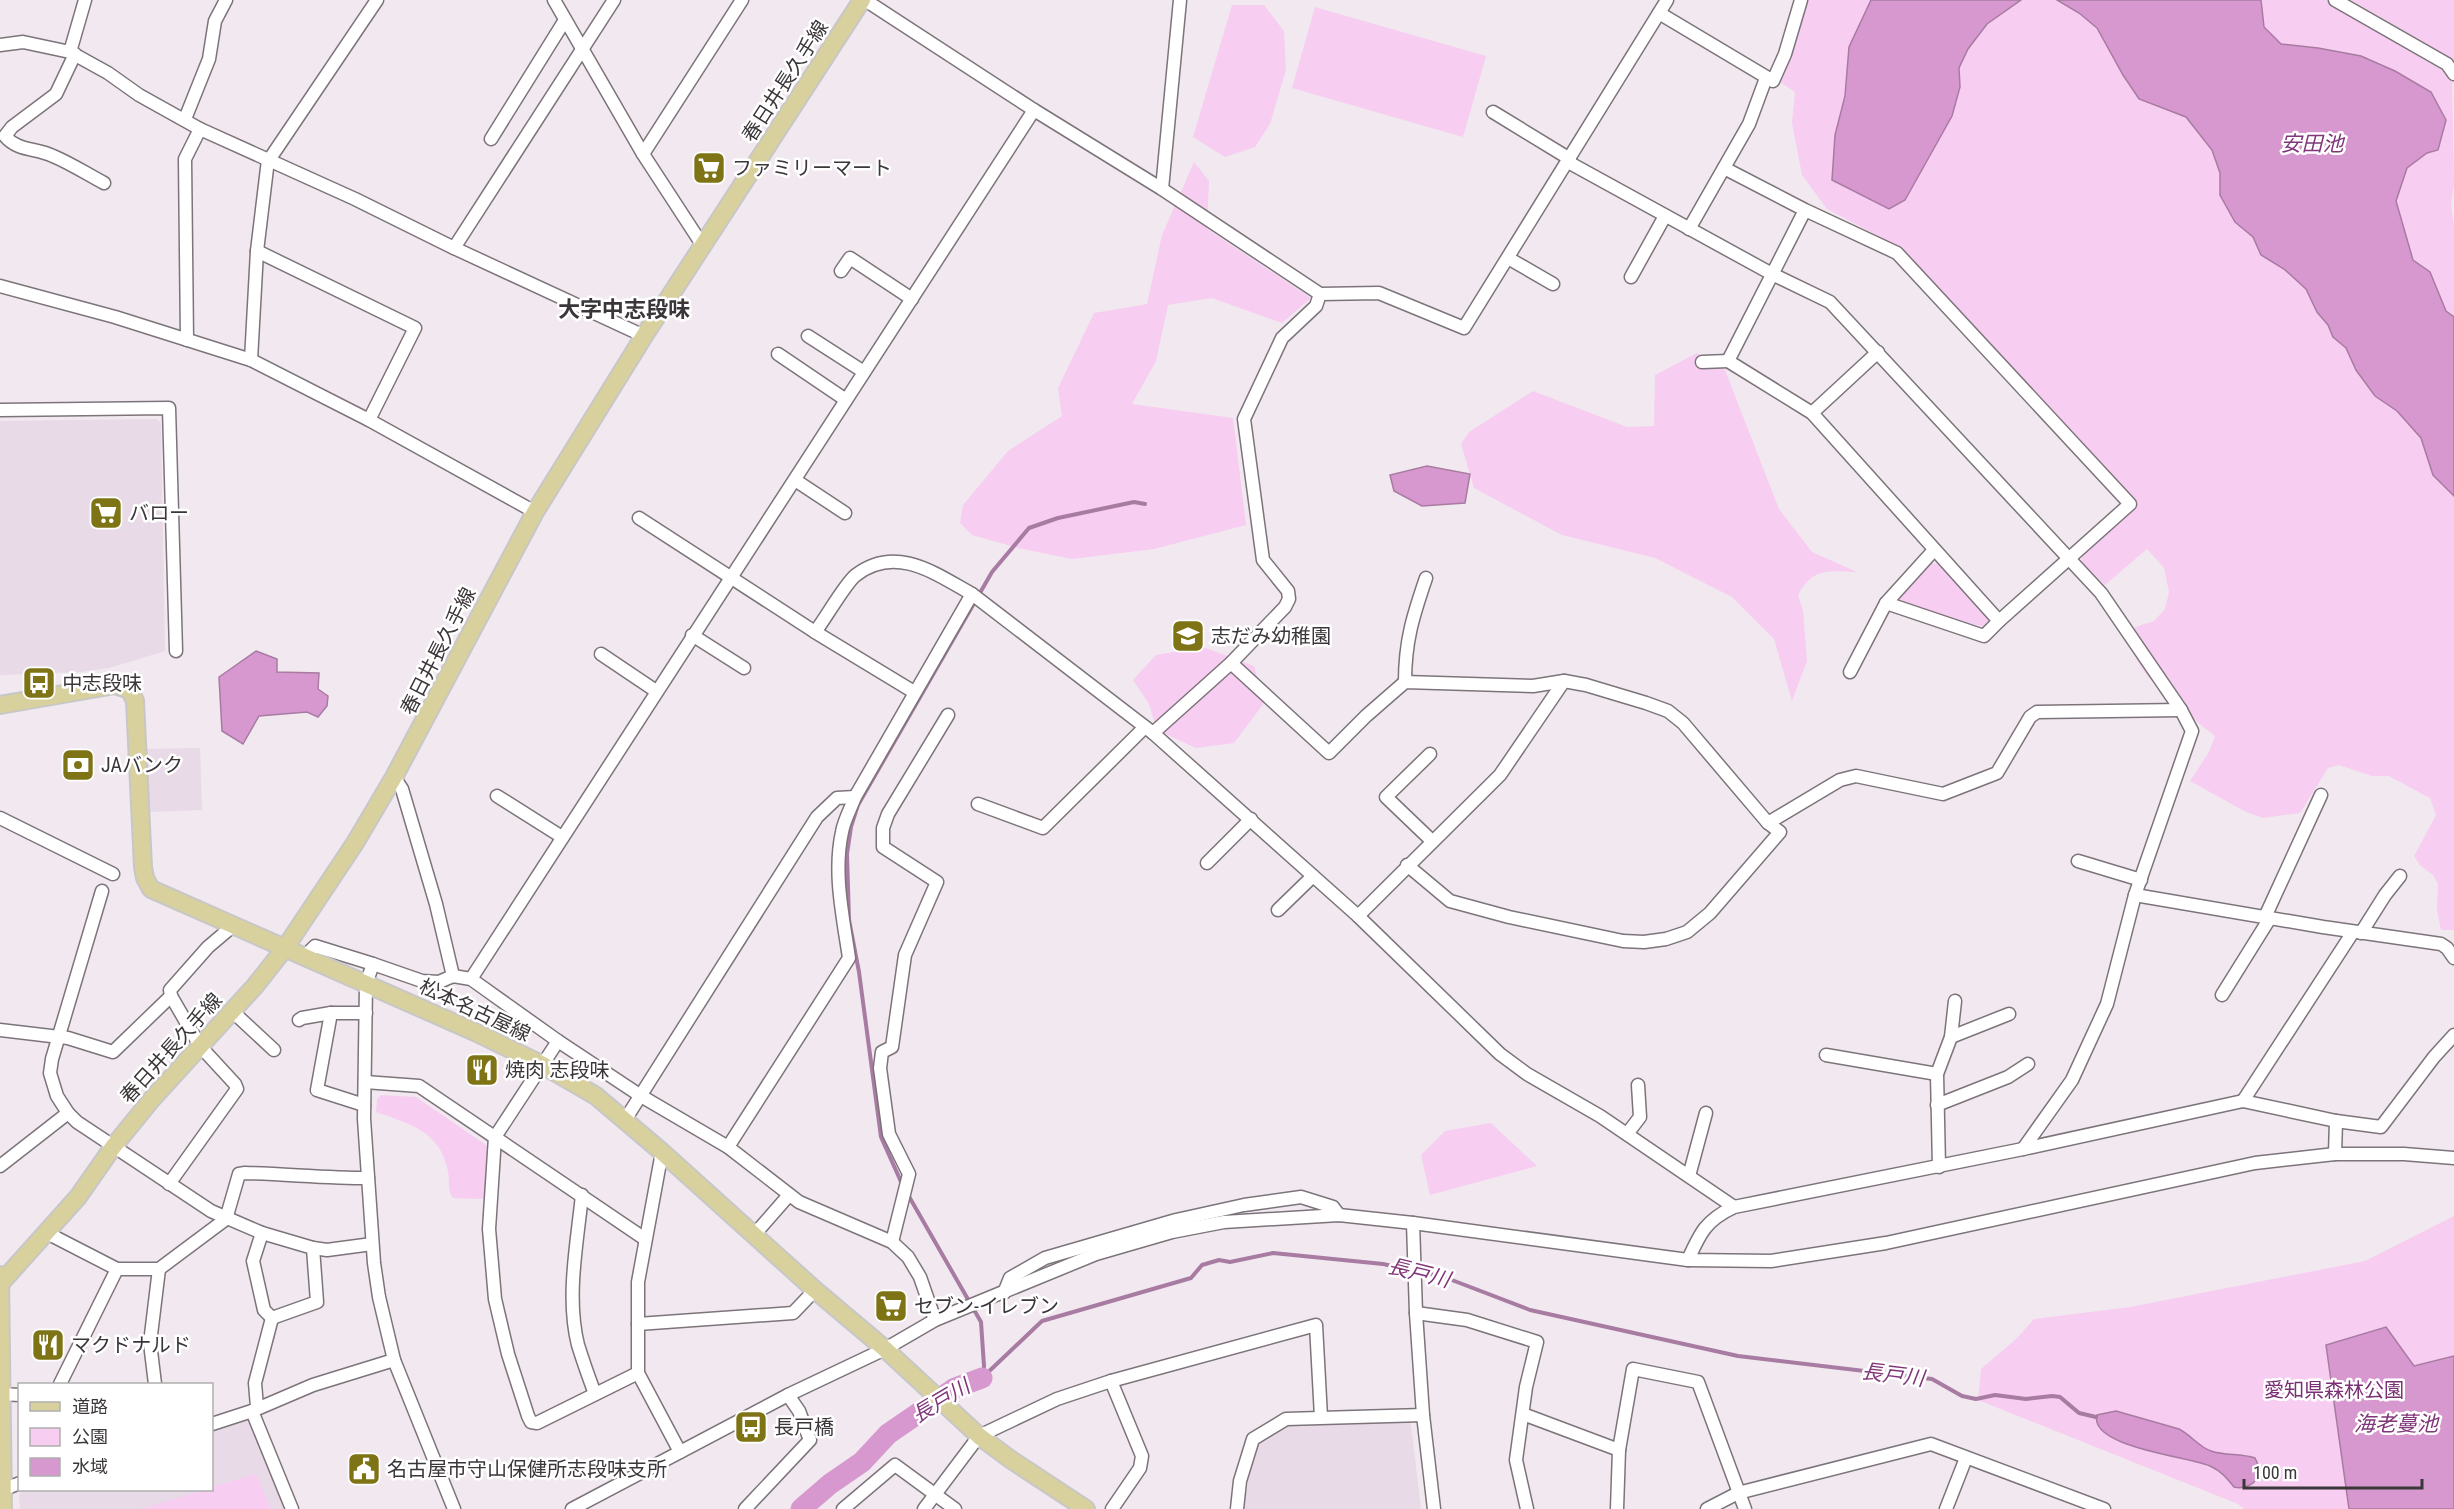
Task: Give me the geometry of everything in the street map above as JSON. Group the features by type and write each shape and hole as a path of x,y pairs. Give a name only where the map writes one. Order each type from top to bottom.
{"main road":[{"name":"春日井長久手線","path":"0,1284 78,1197 152,1099 232,1011 285,948 355,843 394,777 535,512 644,336 863,0"},
{"name":"松本名古屋線","path":"0,705 115,685 129,690 135,701 143,867 151,889 305,956 541,1064 596,1096 885,1349 980,1436 1010,1459 1086,1509"},
{"path":"0,1275 3,1509"}],"street":[{"path":"85,0 72,53 56,94 12,127 5,136 9,141 24,149 51,154 104,183"},
{"path":"185,119 209,59 215,21 226,0"},
{"path":"251,360 257,251 268,160 377,0"},
{"path":"554,0 643,154 703,246"},
{"path":"454,248 615,0"},
{"path":"643,154 742,0"},
{"path":"863,0 1162,189 1320,294 1379,293 1464,328 1667,0"},
{"path":"1162,189 1180,0"},
{"path":"1659,13 1773,81 1785,54 1801,0"},
{"path":"2335,0 2447,64 2454,74"},
{"path":"491,139 565,20"},
{"path":"0,45 23,42 72,53 108,73 138,95 200,129 355,199 454,248 644,336"},
{"path":"1689,229 1749,124 1766,78"},
{"path":"471,979 1034,110"},
{"path":"1493,112 1665,216 1772,274 1830,302 2070,557 2101,593 2181,710 2192,731 2136,895 2107,1004 2072,1080 2023,1149"},
{"path":"187,340 185,159 200,129"},
{"path":"1724,168 1805,210 1897,253 2130,504 1984,636 1886,603"},
{"path":"1728,361 1805,210"},
{"path":"1631,277 1665,216"},
{"path":"257,251 415,328 369,420"},
{"path":"841,271 850,258 912,299"},
{"path":"1508,258 1553,284"},
{"path":"0,286 115,317 251,360 369,420 535,512"},
{"path":"978,804 1043,828 1149,730 1231,663 1285,607 1289,599 1288,591 1263,560 1244,419 1282,338 1316,306 1320,294"},
{"path":"808,336 864,372"},
{"path":"1812,413 1878,352"},
{"path":"778,354 846,400"},
{"path":"1702,362 1728,361 1812,413 1999,621"},
{"path":"0,410 169,408 176,651"},
{"path":"795,480 846,513"},
{"path":"639,518 815,632 914,692"},
{"path":"1850,672 1886,603 1934,550"},
{"path":"815,632 855,575 881,563 907,562 922,567 976,598 1149,730 1358,916 1500,1054 1527,1074 1600,1116 1734,1207"},
{"path":"1405,682 1405,655 1411,619 1426,578"},
{"path":"728,1147 849,958 841,904 839,860 842,831 855,797 914,692 976,598"},
{"path":"692,635 744,668"},
{"path":"601,654 656,691"},
{"path":"1231,663 1329,753 1405,682 1533,686 1564,681 1586,685 1668,711 1683,723 1768,823 1780,832 1710,913 1687,932 1666,939 1644,942 1623,941 1509,917 1450,901 1407,865"},
{"path":"1358,916 1500,775 1564,681"},
{"path":"1768,823 1840,780 1856,776 1943,794 1997,774 2030,717 2037,712 2181,710"},
{"path":"892,1242 909,1174 889,1134 880,1068 882,1053 892,1047 905,955 937,882 883,847 883,828 888,814 948,715"},
{"path":"1430,754 1386,797 1432,841"},
{"path":"394,777 402,789 436,904 453,976"},
{"path":"2222,995 2268,918 2321,795"},
{"path":"497,796 562,837"},
{"path":"625,1120 817,817 837,798 855,797"},
{"path":"0,818 113,874"},
{"path":"1208,863 1251,819"},
{"path":"2078,861 2141,880"},
{"path":"1278,910 1314,876"},
{"path":"2243,1101 2357,932 2400,876"},
{"path":"102,891 58,1036 50,1073 57,1096 68,1113 113,1148 226,1219 262,1233 313,1248 327,1250 372,1244"},
{"path":"2136,895 2441,944 2454,958"},
{"path":"169,1184 237,1089 200,1046 171,996 170,990 208,947 234,925"},
{"path":"305,956 315,946 422,981 439,982 453,976 471,979 640,1096 728,1147 799,1202 892,1242 908,1257 920,1277 935,1320"},
{"path":"373,964 366,984 364,1105 372,1244 379,1297 394,1360 454,1509"},
{"path":"0,1030 58,1036 113,1052 171,996"},
{"path":"1939,1167 1936,1074 1951,1037 1955,1001"},
{"path":"232,1011 274,1050"},
{"path":"299,1020 331,1013 366,1013"},
{"path":"331,1013 317,1090 364,1105"},
{"path":"1951,1037 2009,1014"},
{"path":"1688,1260 1699,1234 1715,1216 1734,1207 1939,1167 2243,1101 2336,1121 2381,1127 2434,1057 2454,1035"},
{"path":"558,1041 495,1137 489,1229 495,1299 508,1354 528,1416 531,1422 537,1424 638,1373"},
{"path":"1826,1055 1936,1074"},
{"path":"1937,1105 2008,1077 2028,1064"},
{"path":"365,1082 419,1086 645,1239"},
{"path":"1627,1134 1640,1117 1638,1085"},
{"path":"0,1166 68,1113"},
{"path":"1689,1176 1706,1113"},
{"path":"2335,1154 2336,1121"},
{"path":"662,1152 638,1282 638,1373 680,1452"},
{"path":"572,1509 788,1395 885,1349 935,1320 1096,1254 1172,1232 1224,1222 1339,1215 1688,1260 1771,1262 1886,1244 2255,1162 2335,1154 2404,1154 2454,1158"},
{"path":"47,1233 117,1269 159,1269 226,1219 239,1174 298,1175 309,1178 369,1178"},
{"path":"754,1235 789,1195"},
{"path":"582,1196 575,1257 573,1314 578,1344 595,1394"},
{"path":"1004,1293 1010,1278 1045,1258 1176,1220 1244,1205 1300,1197 1333,1207 1339,1215"},
{"path":"1413,1223 1423,1415 1434,1509"},
{"path":"262,1233 253,1261 264,1310 272,1318"},
{"path":"272,1318 317,1302 313,1248"},
{"path":"60,1383 117,1269"},
{"path":"155,1383 150,1343 159,1269"},
{"path":"638,1324 793,1313 815,1290"},
{"path":"1416,1313 1467,1320 1537,1342 1526,1387 1516,1460 1527,1509"},
{"path":"272,1318 255,1383 254,1409 292,1509"},
{"path":"924,1509 980,1436 1057,1399 1112,1381 1316,1325 1321,1417"},
{"path":"213,1424 313,1385 394,1360"},
{"path":"1617,1509 1619,1450 1633,1369 1698,1382 1744,1509"},
{"path":"1112,1381 1143,1456 1140,1468 1112,1509"},
{"path":"0,1394 18,1395"},
{"path":"745,1509 810,1440 799,1412 788,1395"},
{"path":"1523,1414 1619,1450"},
{"path":"1237,1509 1240,1481 1253,1439 1286,1419 1423,1415"},
{"path":"1707,1509 1738,1493 1931,1444 2104,1509"},
{"path":"1946,1509 1966,1458"},
{"path":"843,1509 895,1465 955,1509"},
{"path":"2,1490 18,1484"}],"shaded area":[{"path":"157,419 161,424 165,651 109,668 80,672 0,675 0,421"},
{"path":"200,748 202,810 147,812 146,749"},
{"path":"250,1418 287,1509 20,1509 19,1495 21,1491 213,1491 213,1430"},
{"path":"1405,1419 1411,1424 1421,1509 1243,1509 1256,1442 1286,1423"}],"green space":[{"path":"1805,0 1871,0 1849,47 1845,96 1835,135 1832,179 1855,190 1905,200 1930,154 1960,87 1959,68 1968,49 1987,24 2021,0 2057,0 2079,13 2097,28 2139,99 2186,117 2212,150 2220,173 2220,195 2235,222 2253,237 2261,255 2284,269 2306,289 2333,337 2346,348 2356,370 2375,396 2397,411 2421,438 2433,475 2454,496 2454,930 2441,930 2437,910 2438,884 2433,875 2420,865 2414,856 2436,815 2430,798 2389,776 2372,776 2339,765 2328,768 2300,813 2263,818 2246,812 2190,781 2209,752 2215,736 2166,696 2154,683 2136,658 2132,646 2135,627 2154,621 2165,609 2169,592 2164,568 2147,549 2105,585 2082,563 2082,555 2138,503 1899,247 1827,209 1802,175 1792,123 1795,92 1778,81"},
{"path":"2261,0 2326,0 2452,78 2454,184 2451,205 2454,226 2454,317 2446,311 2430,272 2413,260 2396,201 2407,168 2427,153 2431,92 2388,67 2360,56 2330,50 2281,45 2264,27"},
{"path":"2351,0 2454,0 2454,64 2425,43"},
{"path":"1232,5 1264,5 1284,31 1286,70 1270,124 1255,147 1225,157 1193,137"},
{"path":"1315,7 1486,56 1463,137 1292,88"},
{"path":"1194,162 1209,181 1207,229 1311,298 1282,323 1212,298 1168,305 1156,361 1132,404 1233,418 1246,525 1154,549 1072,559 1018,548 972,535 960,523 963,505 1008,451 1062,416 1058,388 1094,313 1147,304 1162,235"},
{"path":"1697,353 1725,370 1779,509 1812,552 1857,572 1830,571 1816,575 1798,595 1803,611 1807,661 1792,701 1774,639 1732,597 1655,558 1562,535 1474,488 1461,444 1469,432 1533,391 1627,427 1654,426 1655,375"},
{"path":"1931,563 1939,564 1990,618 1985,627 1893,603 1894,599"},
{"path":"1203,647 1254,666 1264,703 1234,743 1196,748 1157,730 1149,704 1133,680 1156,655"},
{"path":"381,1095 416,1097 486,1145 488,1148 485,1195 482,1199 453,1198 449,1189 444,1157 438,1147 431,1138 412,1125 376,1112 377,1099"},
{"path":"1491,1123 1537,1166 1430,1195 1421,1155 1445,1131"},
{"name":"愛知県森林公園","path":"2454,1216 2454,1509 2244,1509 2238,1504 1978,1400 1981,1369 2016,1339 2034,1319 2130,1307 2365,1261"},
{"path":"256,1474 271,1509 142,1509 200,1491 213,1491 213,1487"}],"water":[{"path":"1871,0 2021,0 1987,24 1968,49 1959,68 1960,87 1952,116 1905,200 1889,209 1832,180 1835,135 1845,96 1849,47"},
{"name":"安田池","path":"2057,0 2261,0 2264,27 2281,44 2361,56 2395,71 2431,92 2446,120 2438,150 2427,153 2407,168 2396,201 2413,260 2430,272 2446,311 2454,317 2454,496 2433,475 2421,438 2397,411 2375,396 2356,370 2346,348 2333,337 2306,289 2284,269 2261,255 2253,237 2235,222 2220,195 2220,173 2212,150 2186,117 2139,99 2097,28 2079,13"},
{"path":"1427,466 1470,474 1465,503 1422,506 1394,491 1390,475"},
{"path":"256,651 277,659 277,672 319,673 318,689 328,696 327,706 318,717 307,712 259,716 243,744 222,731 219,677"},
{"name":"海老蔓池","path":"2386,1327 2414,1366 2454,1356 2454,1509 2349,1509 2326,1345"},
{"path":"2116,1411 2179,1429 2211,1451 2255,1458 2261,1471 2254,1482 2238,1488 2210,1466 2124,1443 2108,1435 2098,1426 2097,1415"}],"waterway":[{"path":"902,1184 881,1137 859,972 849,920 847,854 851,827 858,805 992,572 1029,528 1058,518 1134,502 1145,504"},
{"path":"907,1193 981,1322 983,1375"},
{"name":"長戸川","path":"982,1378 1042,1321 1191,1278 1202,1265 1219,1260 1230,1262 1273,1253 1383,1264 1444,1277 1530,1310 1738,1356 1932,1379 1962,1396 1976,1399 1995,1395 2026,1399 2060,1397 2079,1413 2096,1417"},
{"name":"長戸川","path":"801,1509 830,1484 862,1462 888,1434 955,1388 982,1378"}],"place":[{"name":"ファミリーマート","path":"709,168"},
{"name":"バロー","path":"106,513"},
{"name":"志だみ幼稚園","path":"1188,636"},
{"name":"中志段味","path":"39,683"},
{"name":"JAバンク","path":"78,765"},
{"name":"焼肉 志段味","path":"482,1070"},
{"name":"セブン-イレブン","path":"891,1306"},
{"name":"マクドナルド","path":"48,1345"},
{"name":"長戸橋","path":"751,1427"},
{"name":"名古屋市守山保健所志段味支所","path":"364,1469"}],"district":[{"name":"大字中志段味","path":"624,309"}]}
